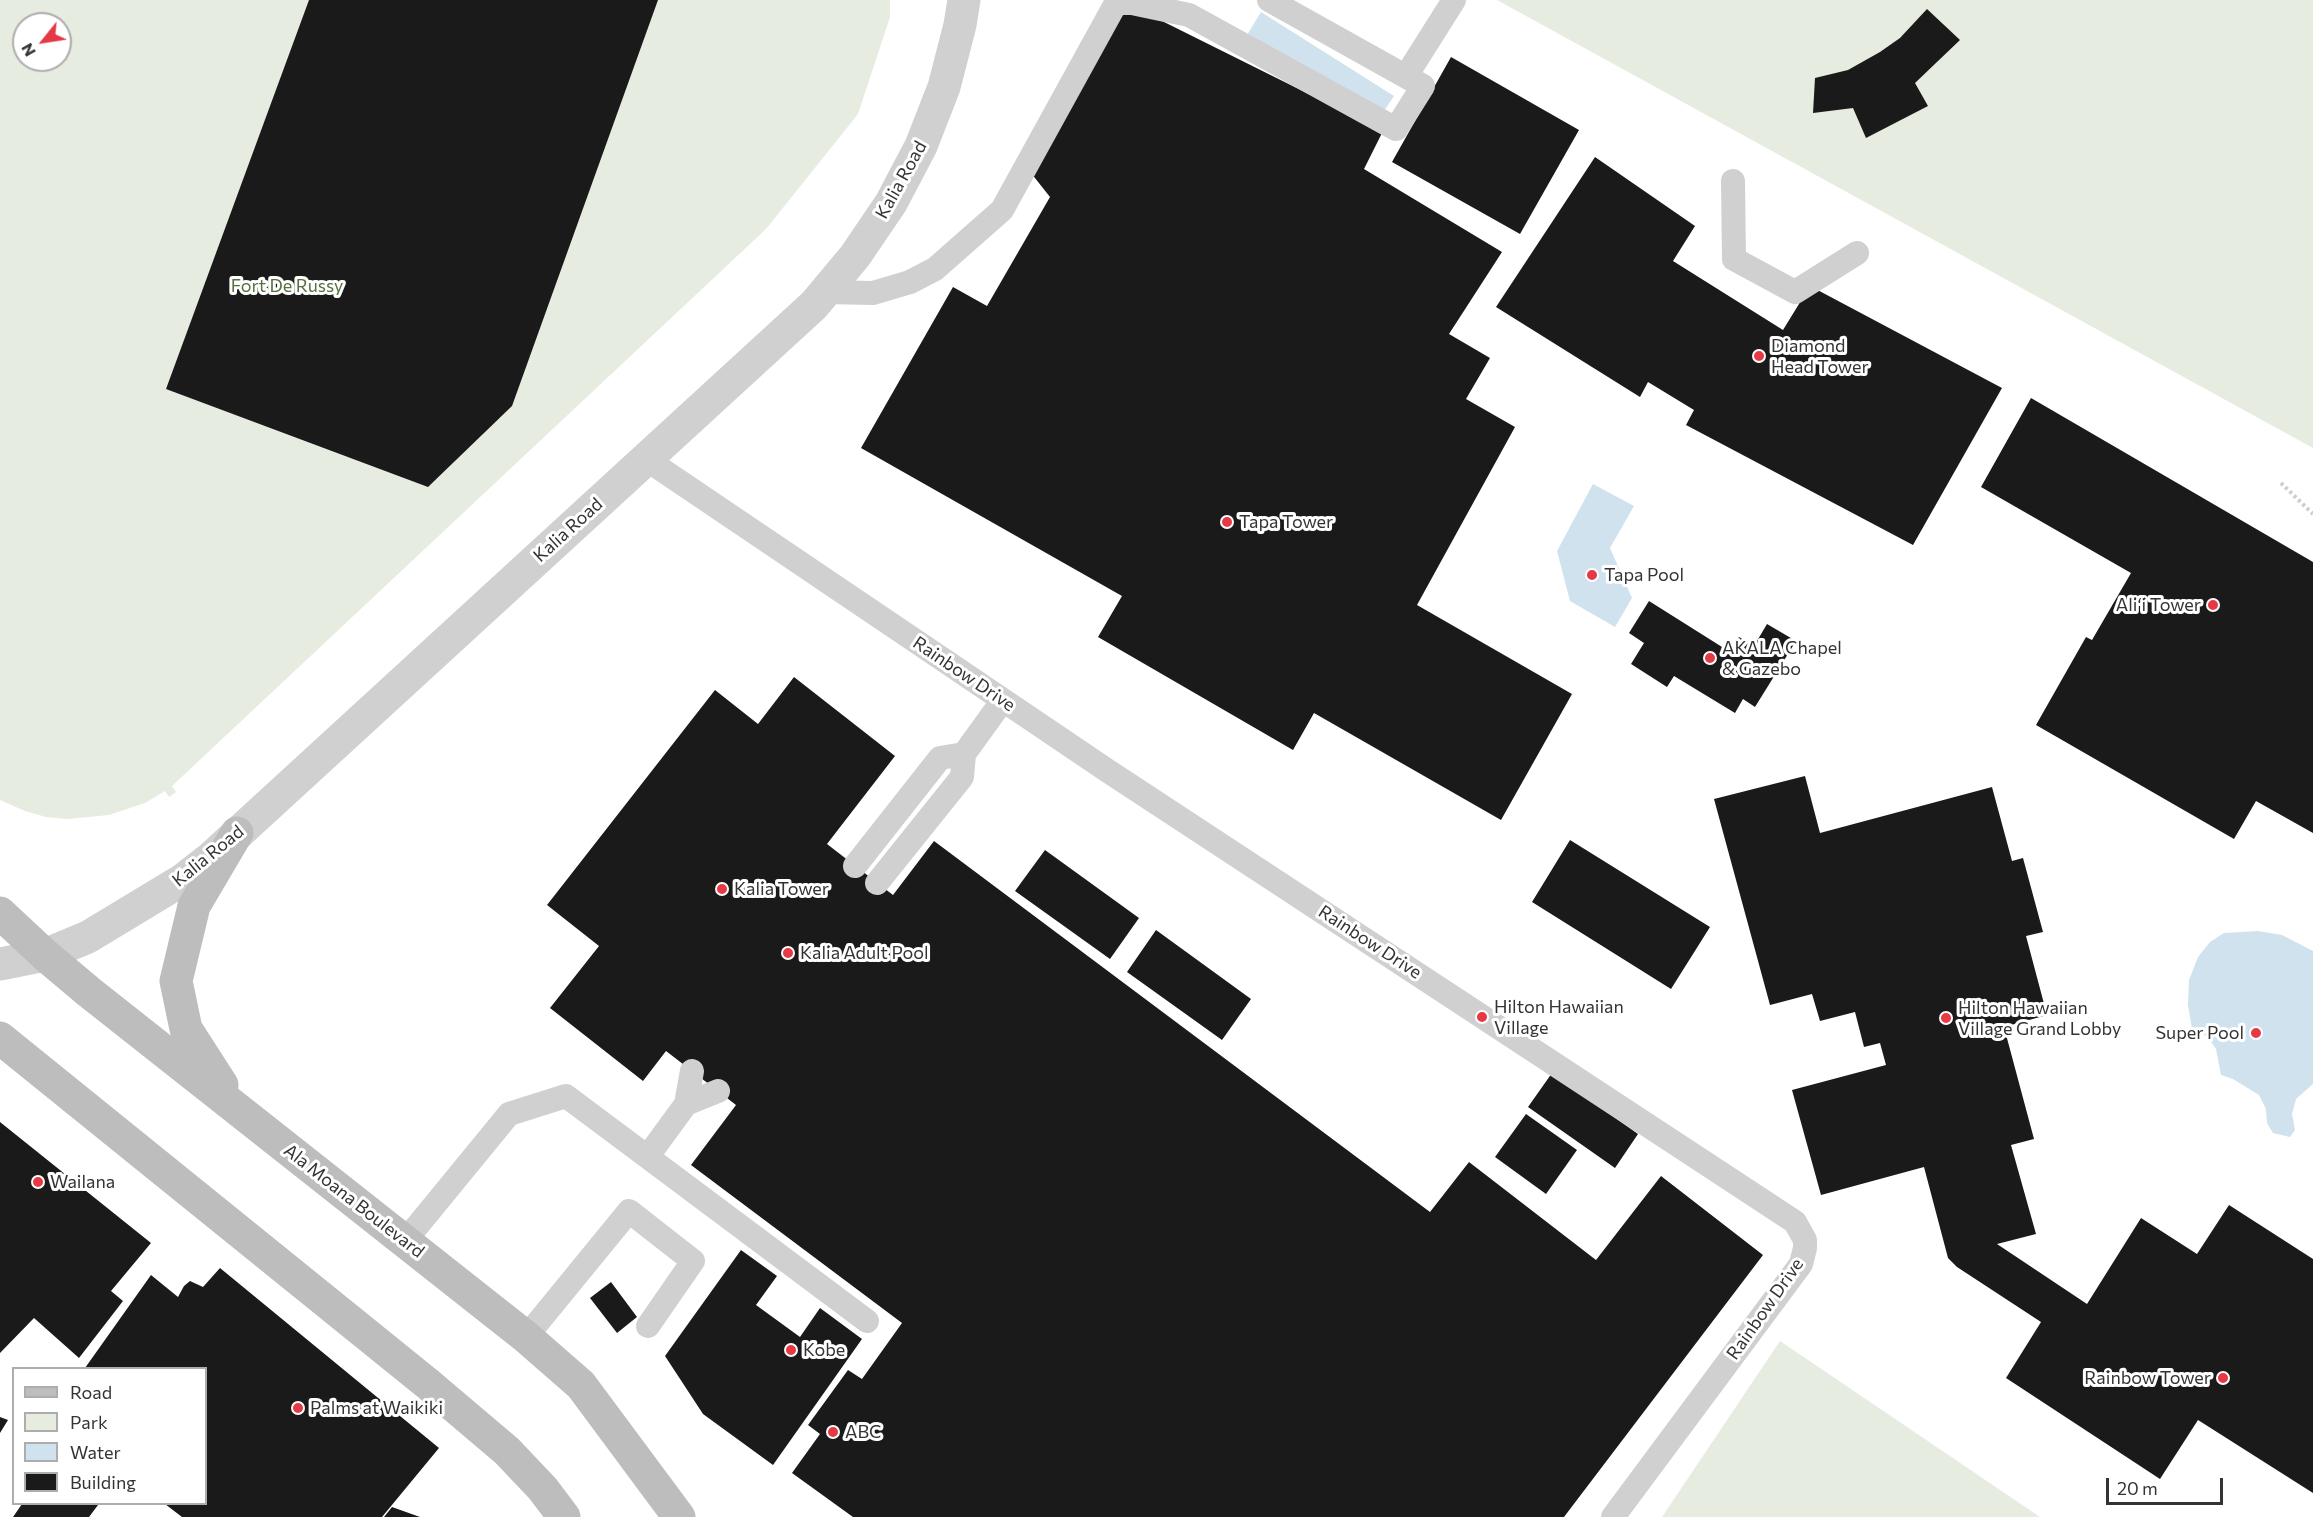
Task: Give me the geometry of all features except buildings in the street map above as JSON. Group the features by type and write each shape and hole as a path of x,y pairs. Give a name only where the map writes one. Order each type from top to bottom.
{"main road":[{"path":"236,1107 186,1029 176,981 194,906 237,833"},
{"name":"Ala Moana Boulevard","path":"0,913 45,955 526,1337 581,1384 679,1517"},
{"path":"0,1038 437,1391 507,1451 543,1489 564,1517"}],"street":[{"name":"Kalia Road","path":"0,964 45,955 88,937 184,879 212,856 814,305 855,256 891,203 921,146 944,87 964,0"}],"lane":[{"path":"824,292 873,294 910,282 935,269 1002,210 1116,3 1132,3 1189,15 1396,129 1423,87 1269,0"},
{"path":"1413,65 1454,0"},
{"path":"1733,181 1734,259 1795,292 1857,253"},
{"name":"Rainbow Drive","path":"646,459 1108,771 1792,1219 1800,1228 1805,1248 1801,1264 1613,1517"},
{"path":"877,883 962,777 964,754 1003,700"},
{"path":"855,866 940,758 964,754"},
{"path":"648,1156 686,1104 692,1071"},
{"path":"686,1104 718,1091"},
{"path":"405,1241 509,1114 566,1096 867,1321"},
{"path":"526,1337 629,1211 693,1261 648,1326"}],"path":[{"path":"2281,483 2313,514"}],"green space":[{"name":"Fort De Russy","path":"0,0 890,0 890,17 858,114 766,229 172,786 176,792 169,797 165,791 145,803 109,815 67,819 46,817 0,800"},
{"path":"1497,0 2313,0 2313,448"},
{"path":"1780,1341 2040,1517 1662,1517"}],"water":[{"path":"1261,12 1394,96 1371,131 1238,50"},
{"name":"Tapa Pool","path":"1593,484 1634,506 1610,548 1632,598 1615,627 1570,601 1557,551"},
{"name":"Super Pool","path":"2258,931 2282,935 2313,951 2313,1084 2296,1099 2292,1114 2295,1130 2290,1137 2273,1133 2267,1123 2266,1109 2259,1095 2233,1079 2221,1075 2216,1049 2208,1037 2192,1029 2188,1005 2189,980 2198,957 2210,942 2224,933"}],"place":[{"name":"Diamond Head Tower","path":"1759,356"},
{"name":"Tapa Tower","path":"1227,522"},
{"name":"Tapa Pool","path":"1592,575"},
{"name":"Aliʻi Tower","path":"2213,605"},
{"name":"AKALA Chapel & Gazebo","path":"1710,658"},
{"name":"Kalia Tower","path":"722,889"},
{"name":"Kalia Adult Pool","path":"788,953"},
{"name":"Hilton Hawaiian Village","path":"1482,1017"},
{"name":"Hilton Hawaiian Village Grand Lobby","path":"1946,1018"},
{"name":"Super Pool","path":"2256,1033"},
{"name":"Wailana","path":"38,1182"},
{"name":"Kobe","path":"791,1350"},
{"name":"Rainbow Tower","path":"2223,1378"},
{"name":"Palms at Waikiki","path":"298,1408"},
{"name":"ABC","path":"833,1432"}]}
